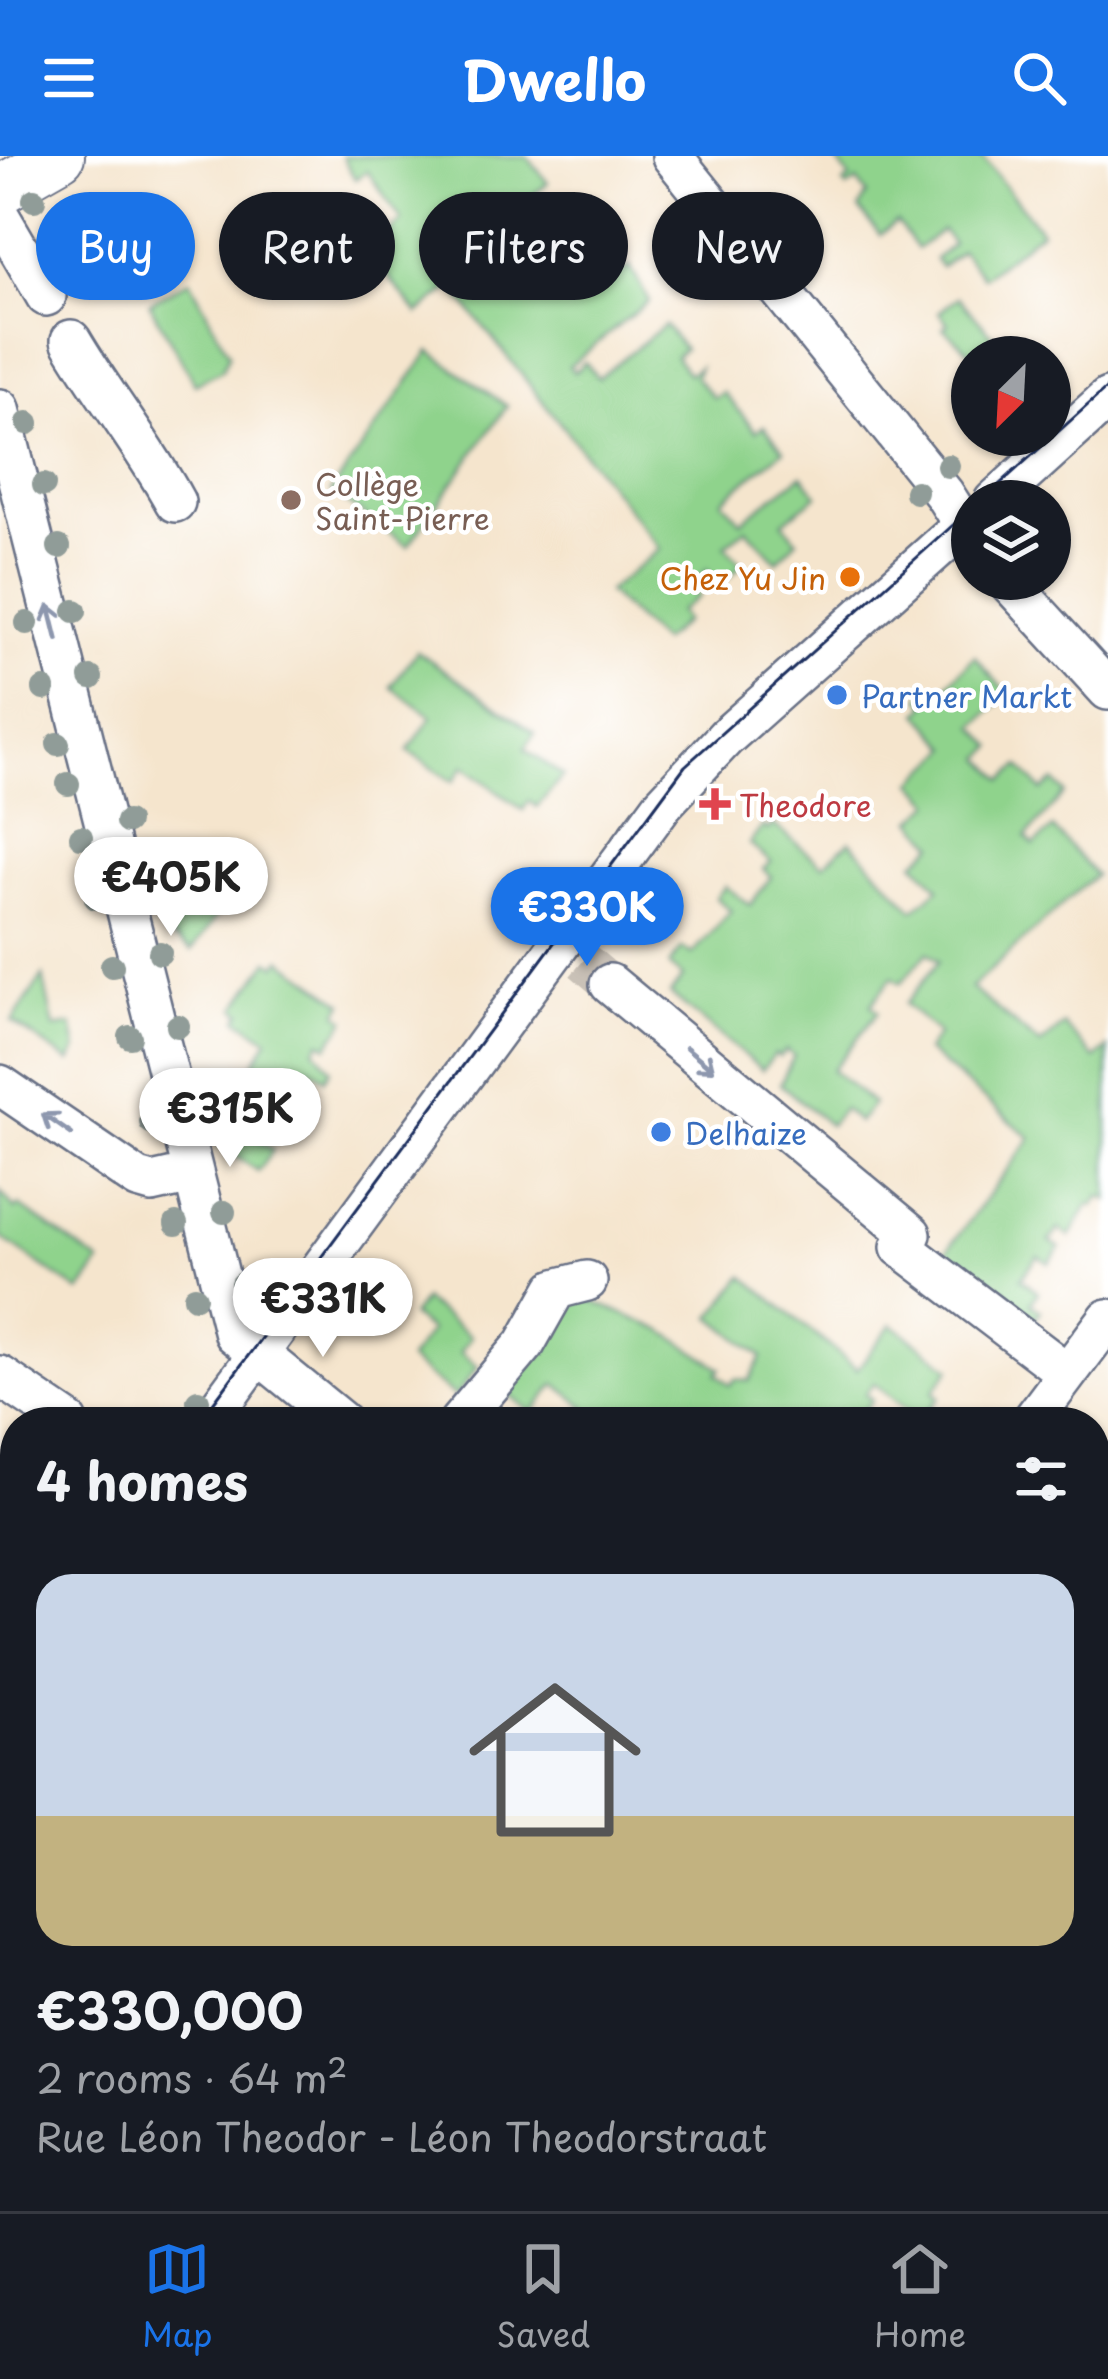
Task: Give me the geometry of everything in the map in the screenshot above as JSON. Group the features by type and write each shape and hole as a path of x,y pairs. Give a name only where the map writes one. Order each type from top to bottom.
{"main road":[{"path":"0,190 60,156"}],"street":[{"path":"672,156 951,491"},
{"path":"0,217 36,279"},
{"path":"71,340 102,393 142,441 176,502"},
{"path":"1019,480 1108,398"},
{"path":"0,410 234,1334 323,1407"},
{"path":"218,1407 256,1353 584,963 692,771 951,541"},
{"path":"1025,600 1108,689"},
{"path":"584,963 911,1234 901,1247 1067,1373"},
{"path":"0,1085 138,1179 152,1183 192,1174"},
{"path":"472,1407 525,1344 556,1289 587,1281"},
{"path":"1042,1407 1108,1319"},
{"path":"0,1376 46,1407"}],"green space":[{"path":"342,156 527,156 548,183 537,192 419,192 419,300 436,300 418,314 395,285 395,227 402,221 395,211 395,192 382,192 367,171 355,179"},
{"path":"833,156 981,156 1041,231 983,277 961,251 941,267 935,259 953,244 942,230 917,249 897,222 880,235 859,209 867,194 857,181 847,188 844,184 850,178"},
{"path":"630,267 649,301 569,366 574,372 585,362 598,378 665,325 684,349 675,356 688,374 699,367 695,377 714,398 723,392 756,431 764,426 784,450 722,500 741,521 802,475 818,495 783,522 797,540 777,561 746,528 725,546 742,565 720,585 707,570 690,584 699,596 678,612 685,621 661,642 607,592 660,549 462,300 628,300"},
{"path":"195,289 229,354 222,370 195,384 149,303 195,300"},
{"path":"958,297 993,336 952,336 943,328 948,324 939,312"},
{"path":"430,351 507,406 408,546 331,492"},
{"path":"417,651 535,733 525,749 563,776 537,807 529,801 523,810 464,766 453,782 408,751 432,716 391,687"},
{"path":"975,656 1008,695 975,726 994,747 983,758 1004,780 1020,766 1042,791 1054,781 1065,793 1026,837 1034,845 1053,828 1095,875 971,988 1040,1045 1064,1025 1095,1059 1108,1048 1108,1200 1101,1196 1093,1206 1089,1204 1070,1237 1059,1229 1050,1241 1060,1248 1049,1263 1038,1256 1021,1278 1038,1292 1031,1303 1041,1311 1031,1323 942,1257 1031,1138 926,1051 938,1034 905,1004 939,961 928,952 901,983 892,977 871,1005 878,1012 832,1070 873,1104 858,1122 843,1109 829,1125 780,1084 794,1056 786,1050 780,1057 775,1054 762,1070 670,994 683,977 669,965 682,948 692,955 731,911 716,898 725,886 750,905 771,877 763,869 771,862 749,844 763,826 768,830 773,824 823,865 850,841 914,910 939,888 915,862 935,844 914,820 933,803 914,782 950,748 919,713 927,705 920,697 931,687 939,694"},
{"path":"152,869 218,914 192,951 168,934"},
{"path":"281,959 344,1003 338,1013 346,1019 328,1046 320,1041 315,1049 331,1069 325,1078 308,1067 291,1091 280,1085 263,1109 250,1100 256,1091 244,1081 268,1039 238,1019 242,1012 236,1008 269,960 277,965"},
{"path":"43,976 54,1028 72,1025 77,1049 70,1062 12,1022"},
{"path":"209,1107 273,1150 258,1171 220,1146"},
{"path":"0,1191 15,1210 20,1206 101,1263 80,1292 0,1237"},
{"path":"744,1276 857,1369 892,1324 951,1368 933,1392 939,1397 931,1407 903,1407 874,1383 865,1394 872,1400 867,1407 586,1407 556,1384 537,1407 524,1407 502,1389 569,1291 662,1330 721,1368 717,1374 730,1385 735,1379 749,1381 762,1357 712,1317"},
{"path":"423,1300 471,1337 460,1352 478,1367 455,1397 408,1360 430,1331 411,1316"}],"tunnel":[{"path":"583,961 610,984"}],"tram line":[{"path":"1004,480 1108,387"},
{"path":"210,1407 685,766 951,527"}],"place":[{"name":"Collège Saint-Pierre","path":"291,500"},
{"name":"Chez Yu Jin","path":"850,577"},
{"name":"Partner Markt","path":"837,695"},
{"name":"Theodore","path":"715,804"},
{"name":"Delhaize","path":"661,1132"}]}
